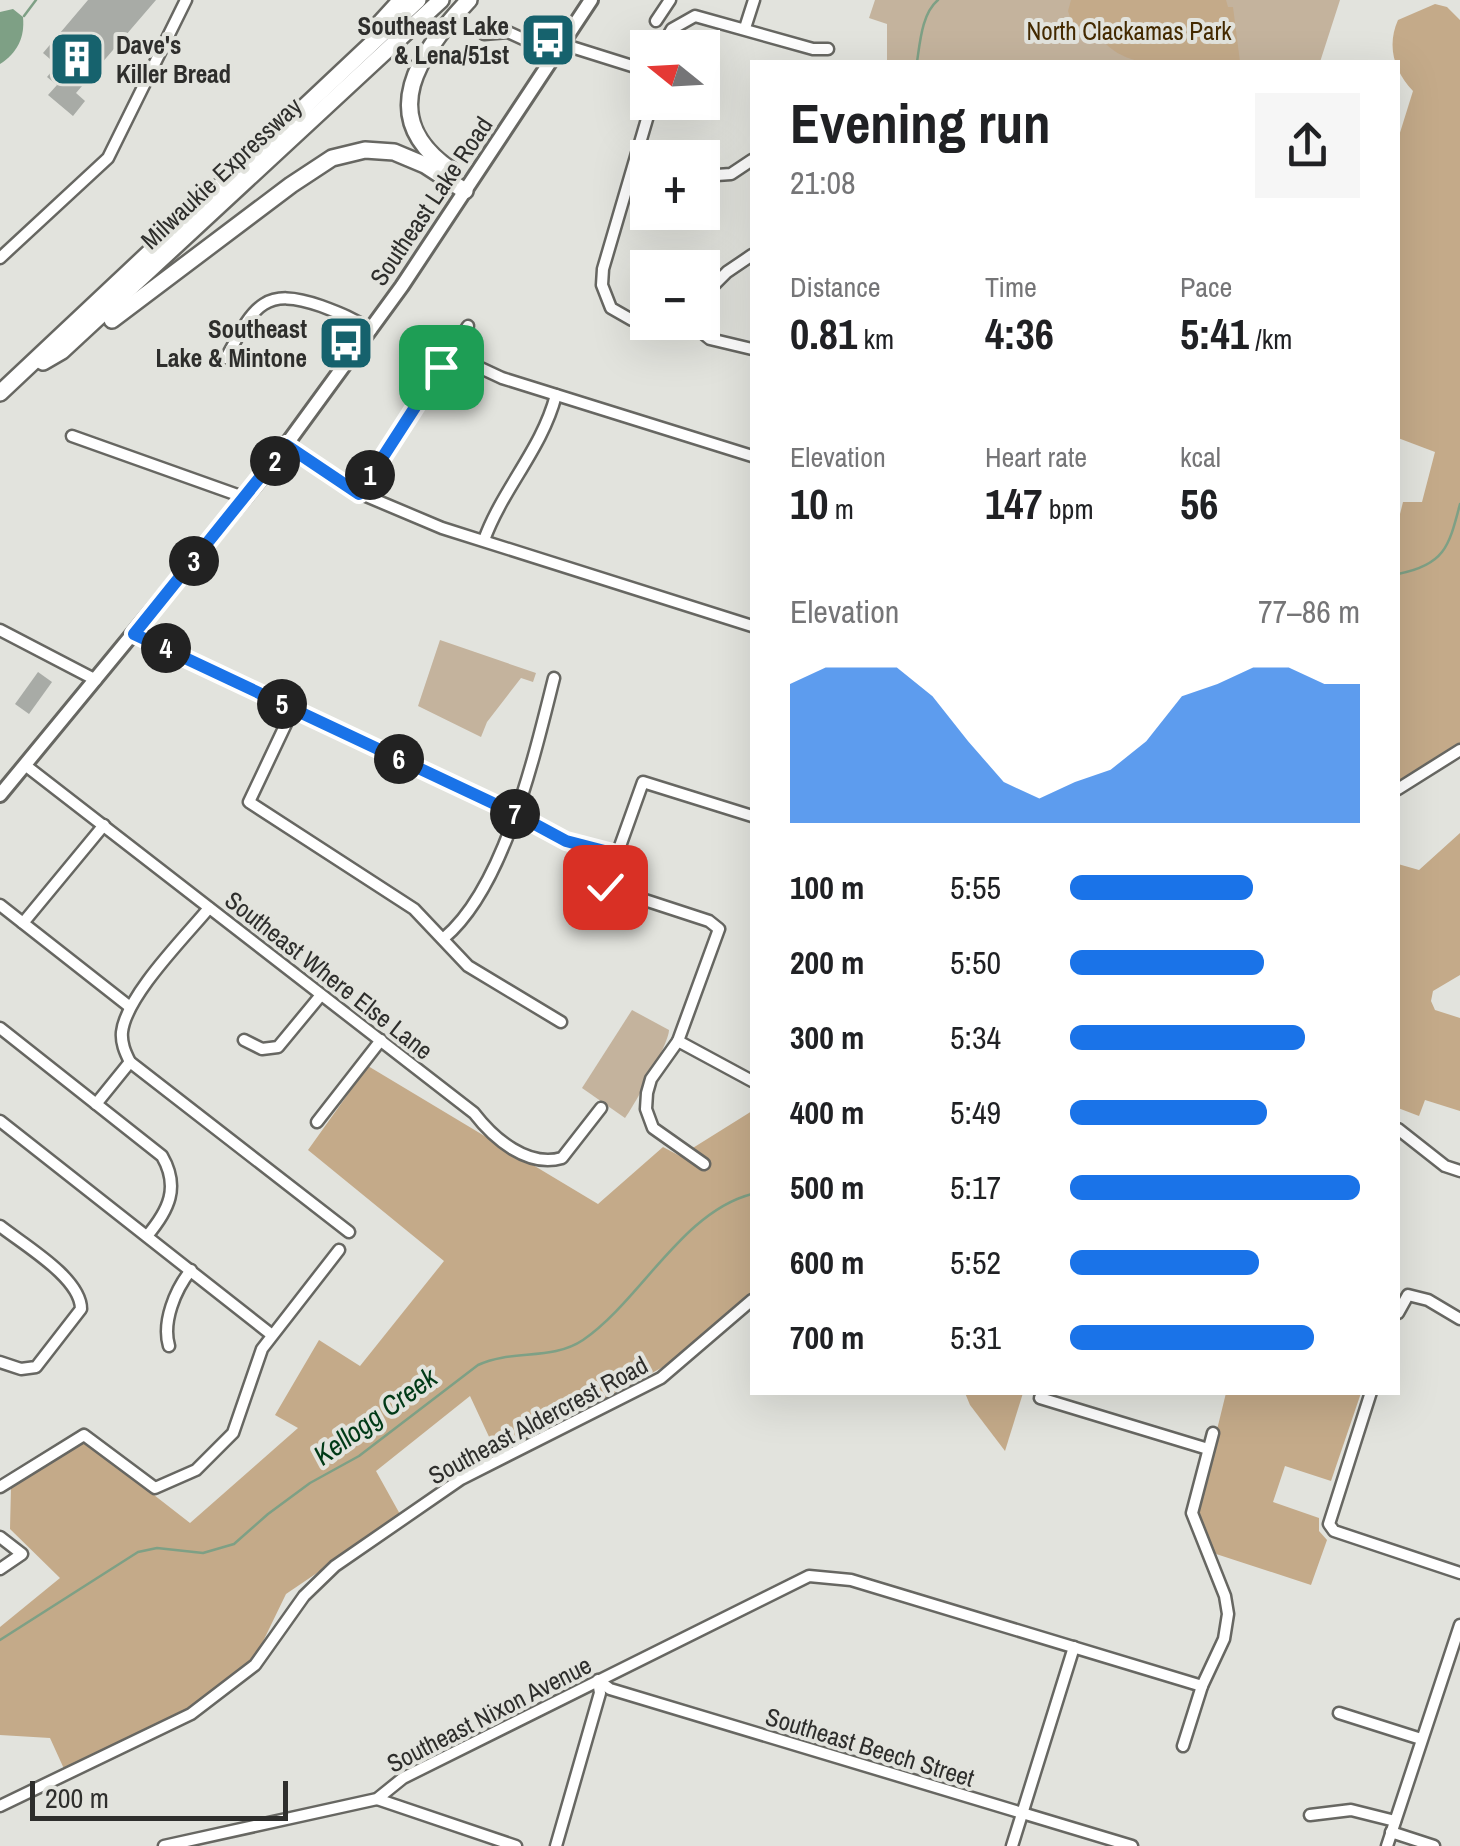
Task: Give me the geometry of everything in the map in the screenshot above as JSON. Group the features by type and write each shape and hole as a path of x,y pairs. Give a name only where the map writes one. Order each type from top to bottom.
{"highway":[{"path":"317,95 401,0"},
{"name":"Milwaukie Expressway","path":"0,393 418,0"},
{"name":"Milwaukie Expressway","path":"26,372 62,352 440,0"},
{"path":"468,187 426,150 409,112 412,85 423,58 469,0"},
{"path":"62,352 332,158 365,150 394,152 468,187"}],"main road":[{"name":"Southeast Lake Road","path":"0,795 286,445 371,330 591,0"}],"street":[{"path":"0,258 108,158 186,0"},
{"path":"656,21 670,0"},
{"path":"745,28 754,0"},
{"path":"671,30 695,16 828,49"},
{"path":"484,34 516,34 630,67"},
{"path":"720,175 731,174 750,161"},
{"path":"630,174 602,285 605,297 619,315 630,318"},
{"path":"720,278 750,256"},
{"path":"226,358 251,316 283,296 350,316 371,330"},
{"path":"359,494 468,326"},
{"path":"710,340 750,349"},
{"path":"454,348 484,371 750,455"},
{"path":"484,540 501,498 545,430 556,395"},
{"path":"72,436 246,498"},
{"path":"286,445 359,494 442,528 750,625"},
{"path":"0,630 96,680"},
{"path":"134,634 566,841 616,854"},
{"path":"444,938 468,914 516,814 554,678"},
{"path":"293,709 248,802 414,908 468,966 560,1022"},
{"path":"1400,788 1460,750"},
{"name":"Southeast Where Else Lane","path":"25,765 381,1040 516,1151 542,1162 562,1158 601,1108"},
{"path":"595,916 644,782 750,815"},
{"path":"23,923 104,825"},
{"path":"605,887 708,921 719,929 678,1041 651,1079 647,1093 649,1121 659,1134 704,1164"},
{"path":"0,904 130,1007"},
{"path":"208,908 130,1007 122,1033 130,1062 349,1232"},
{"path":"244,1040 262,1049 278,1047 321,995"},
{"path":"0,1028 154,1148 168,1166 172,1178 169,1203 148,1236"},
{"path":"318,1122 381,1040"},
{"path":"678,1041 750,1081"},
{"path":"96,1104 130,1062"},
{"path":"0,1121 272,1335"},
{"path":"1400,1131 1445,1166 1460,1171"},
{"path":"0,1226 72,1282 82,1308 36,1367 21,1368 0,1362"},
{"path":"0,1487 84,1435 155,1488 196,1470 233,1434 256,1362 272,1335 340,1250"},
{"path":"169,1346 164,1330 182,1281 191,1270"},
{"path":"1400,1309 1408,1294 1428,1300 1460,1320"},
{"name":"Southeast Aldercrest Road","path":"0,1806 191,1714 256,1666 304,1596 335,1566 462,1479 661,1378 750,1302"},
{"path":"1370,1395 1329,1524 1334,1531 1460,1573"},
{"path":"1040,1398 1208,1449"},
{"path":"1182,1746 1202,1686 1224,1639 1228,1614 1192,1513 1212,1433"},
{"path":"0,1537 22,1554 0,1569"},
{"name":"Southeast Nixon Avenue","path":"164,1846 376,1799 404,1778 758,1598 818,1574 850,1580 1074,1648"},
{"path":"1387,1846 1460,1628"},
{"path":"1012,1846 1074,1648 1202,1686"},
{"path":"556,1846 600,1694 598,1680"},
{"name":"Southeast Beech Street","path":"598,1680 610,1689 1132,1846"},
{"path":"1339,1712 1422,1739"},
{"path":"376,1799 516,1846"},
{"path":"1310,1814 1350,1810 1434,1846"}],"green space":[{"name":"North Clackamas Park","path":"875,0 1340,0 1321,60 887,60 887,24 869,18"},
{"path":"1071,0 1226,0 1228,7 1233,7 1240,60 1126,57 1099,35 1084,38 1075,33 1068,11"},
{"path":"1435,4 1447,7 1460,20 1460,746 1400,787 1400,514 1403,502 1422,502 1435,452 1400,439 1400,133 1413,91 1401,76 1400,60 1395,60 1393,49 1398,20"},
{"path":"440,640 536,673 533,682 521,678 487,722 481,737 418,706"},
{"path":"1460,833 1460,975 1433,991 1431,1001 1435,1010 1460,1018 1460,1111 1425,1100 1419,1116 1400,1109 1400,865 1419,870"},
{"path":"632,1010 669,1030 658,1060 625,1118 582,1088"},
{"path":"368,1066 598,1204 663,1147 680,1156 750,1112 750,1299 722,1317 676,1360 498,1456 470,1396 376,1471 401,1516 286,1594 254,1660 191,1709 65,1771 50,1738 0,1735 0,1627 60,1578 10,1529 11,1487 74,1443 86,1442 190,1523 298,1428 275,1415 319,1340 360,1366 444,1261 308,1150"},
{"path":"966,1395 1022,1395 1005,1451"},
{"path":"1226,1395 1360,1395 1331,1481 1285,1466 1273,1502 1319,1518 1319,1531 1327,1540 1311,1585 1213,1553 1197,1511"}],"shaded area":[{"path":"13,9 23,17 23,32 15,50 0,64 0,12"}],"building":[{"name":"Dave's Killer Bread","path":"88,0 156,0 76,93 85,101 73,116 48,95 57,85 47,77 57,65 43,53"},
{"path":"38,672 52,682 29,714 15,704"}],"waterway":[{"path":"24,16 36,0"},
{"path":"917,60 925,20 938,0"},
{"name":"Kellogg Creek","path":"1400,574 1426,565 1442,551 1460,504"},
{"name":"Kellogg Creek","path":"0,1640 138,1552 157,1548 203,1553 234,1544 310,1483 359,1456 478,1365 504,1357 558,1351 583,1340 704,1219 750,1195"}],"place":[{"name":"Southeast Lake & Lena/51st","path":"548,40"},
{"name":"Dave's Killer Bread","path":"77,59"},
{"name":"Southeast Lake & Mintone","path":"346,343"}],"route":[{"path":"441,367 359,494 286,445 134,634 516,814 553,836 616,854 605,887"}]}
